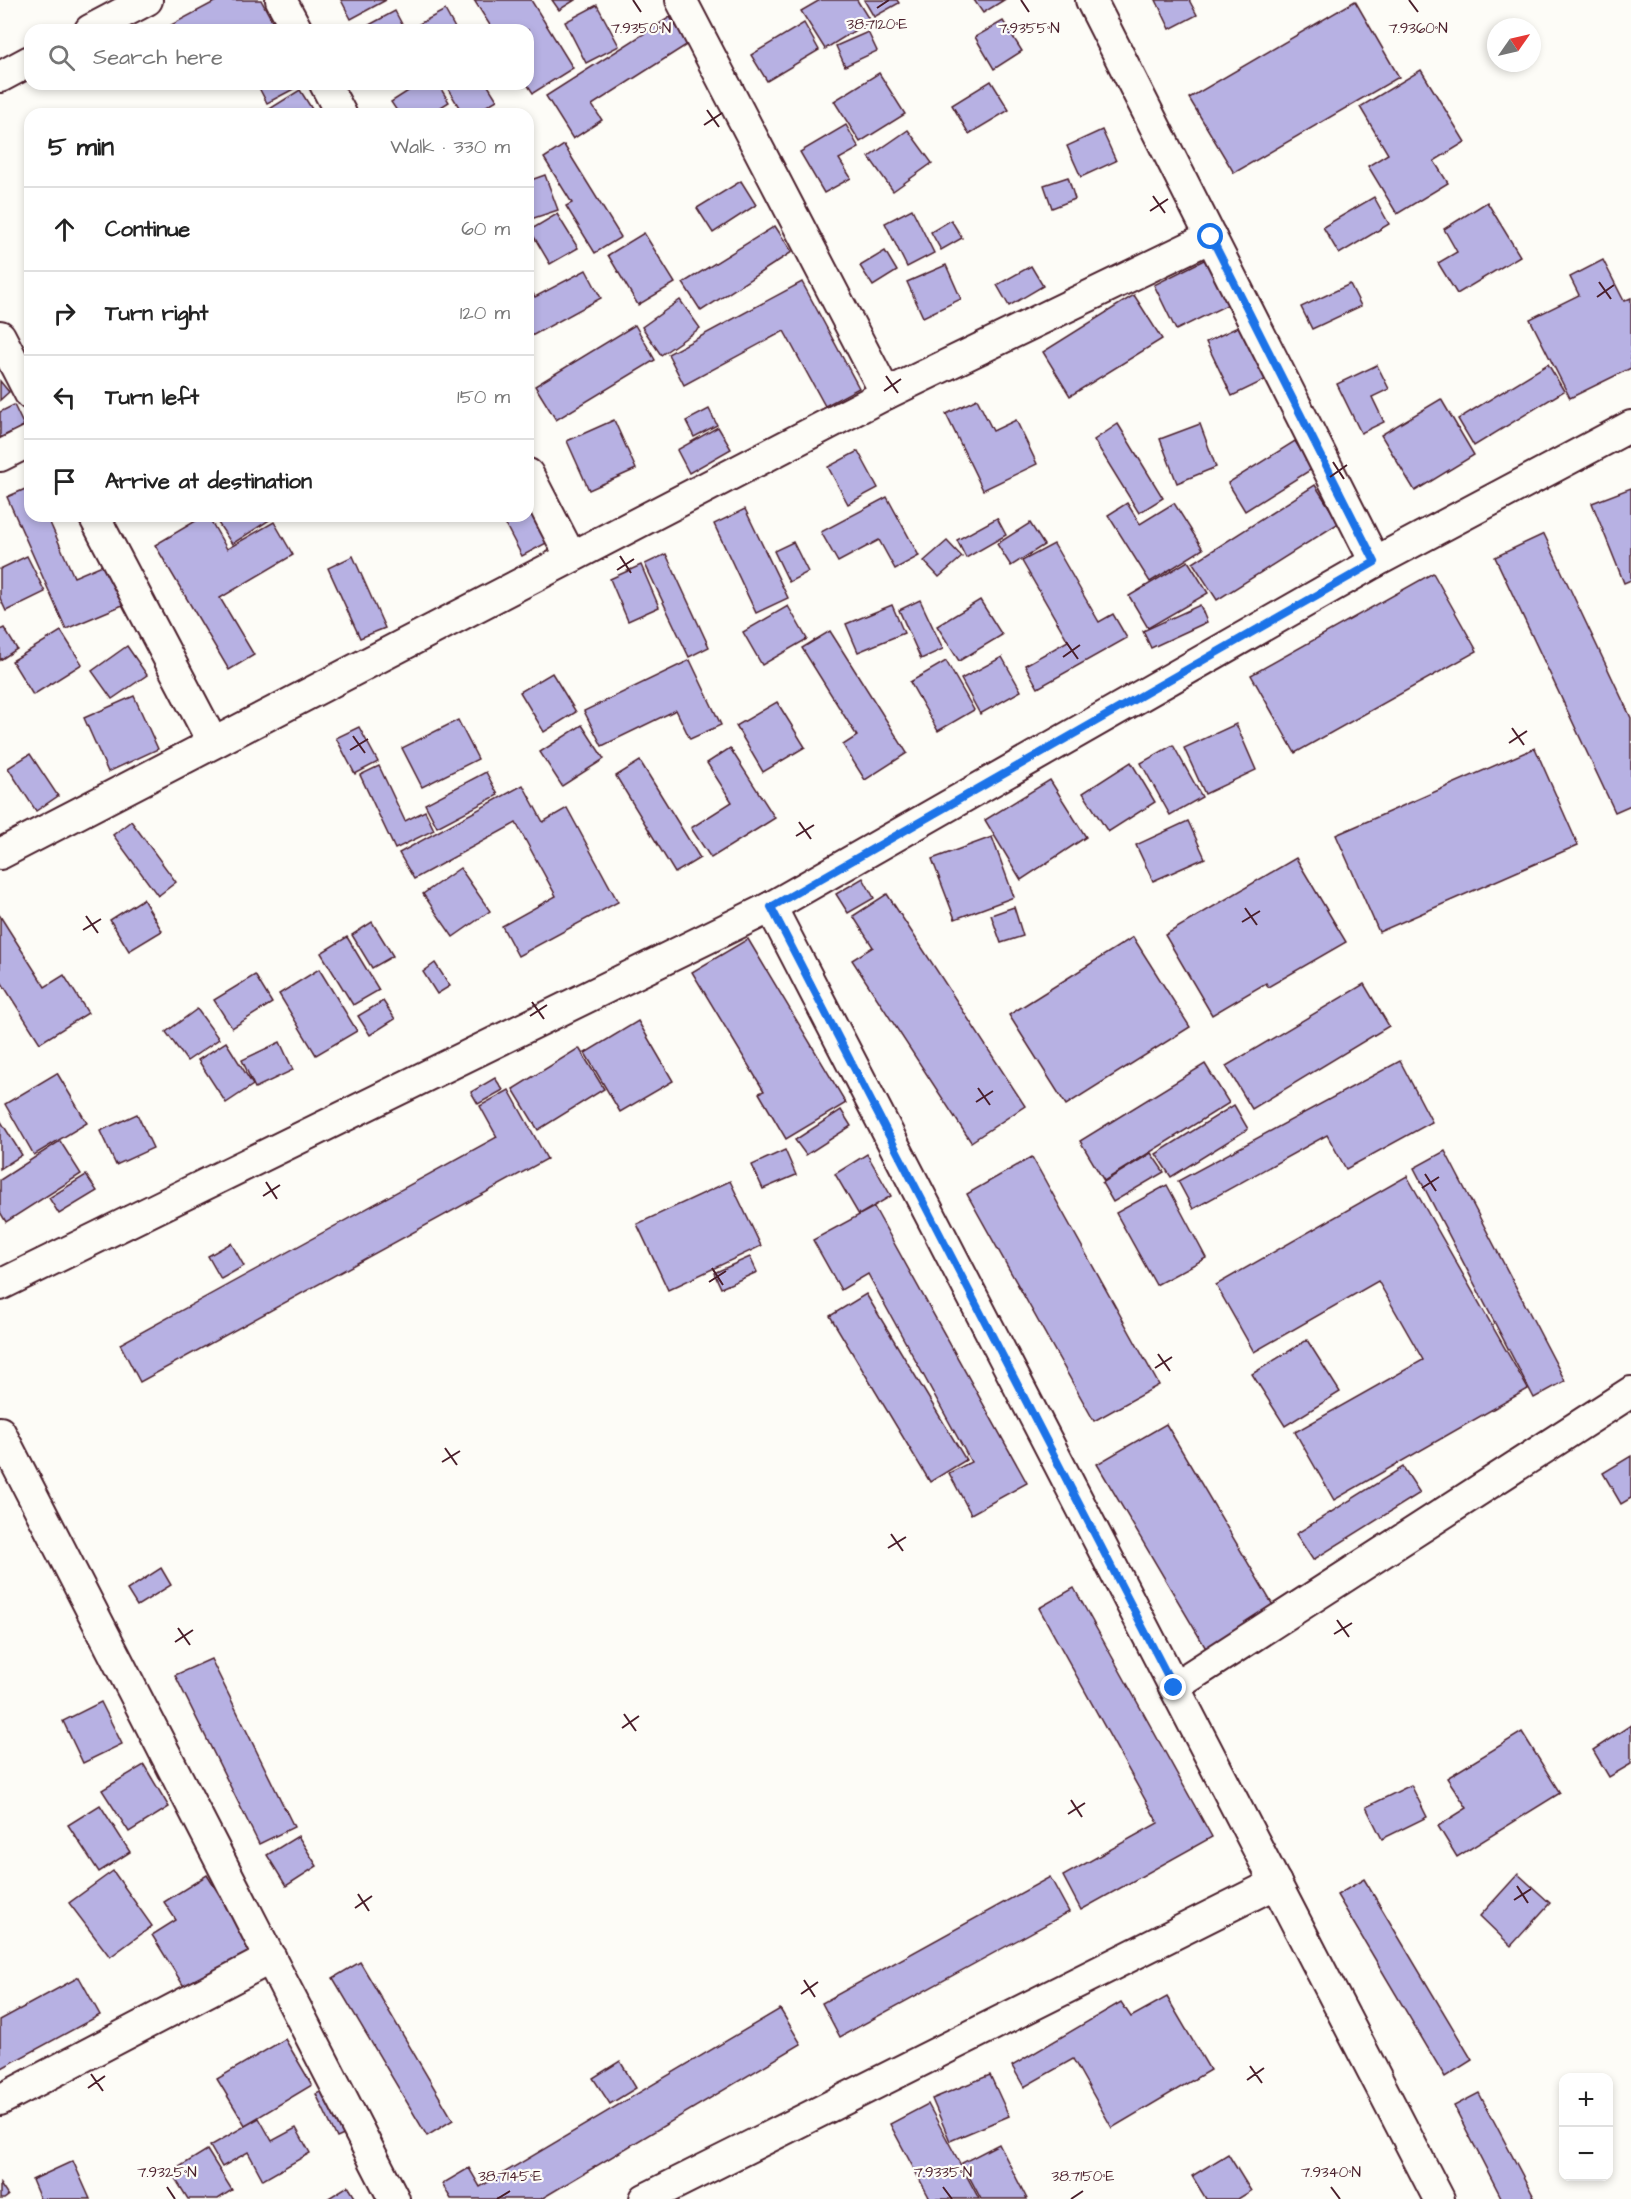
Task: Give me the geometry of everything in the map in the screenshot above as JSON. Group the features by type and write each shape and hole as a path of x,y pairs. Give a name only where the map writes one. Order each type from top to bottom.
{"street":[{"path":"101,24 147,0"},
{"path":"281,0 294,24"},
{"path":"681,0 886,394"},
{"path":"1091,0 1375,562"},
{"path":"0,77 24,64"},
{"path":"328,90 338,108"},
{"path":"0,854 886,394 1211,237"},
{"path":"0,336 24,382"},
{"path":"0,1285 771,907 1375,562 1631,426"},
{"path":"0,456 24,444"},
{"path":"534,486 571,557"},
{"path":"97,522 213,743"},
{"path":"771,907 1439,2199"},
{"path":"1174,1688 1631,1392"},
{"path":"0,1432 394,2199"},
{"path":"645,2199 1276,1883"},
{"path":"0,2100 271,1959"}],"building":[{"path":"218,0 261,0 274,24 173,24"},
{"path":"341,0 386,0 351,19"},
{"path":"474,0 531,0 573,68 533,93 531,90 534,90 534,24 489,24"},
{"path":"552,0 575,0 559,10"},
{"path":"820,0 857,0 870,21 825,49 801,11"},
{"path":"864,0 897,0 899,3 874,17"},
{"path":"974,0 1004,0 983,13"},
{"path":"1156,0 1189,0 1197,15 1170,29"},
{"path":"1355,1 1399,77 1234,173 1189,98"},
{"path":"597,5 619,46 586,63 565,22"},
{"path":"445,10 453,24 419,24"},
{"path":"395,11 402,24 371,24"},
{"path":"670,17 688,44 592,105 602,120 573,139 546,96"},
{"path":"1003,21 1022,51 994,69 975,37"},
{"path":"804,23 819,50 767,81 751,55"},
{"path":"868,32 877,51 845,66 836,46"},
{"path":"1421,70 1465,142 1434,161 1448,183 1397,214 1368,166 1388,154 1360,107"},
{"path":"879,73 905,114 860,142 834,101"},
{"path":"991,81 1009,110 969,134 952,105"},
{"path":"260,90 292,90 267,103"},
{"path":"300,90 311,108 271,108"},
{"path":"410,90 442,90 449,102 440,108 395,108 391,102"},
{"path":"449,90 491,90 497,100 483,108 459,108"},
{"path":"846,125 859,148 839,159 851,178 824,193 800,152"},
{"path":"908,130 932,163 893,191 869,157"},
{"path":"1102,130 1116,161 1081,177 1067,146"},
{"path":"564,145 621,237 595,253 566,206 572,203 544,158"},
{"path":"545,175 558,210 534,218 534,179"},
{"path":"1068,177 1075,199 1052,208 1044,185"},
{"path":"741,181 756,205 713,233 697,208"},
{"path":"1374,197 1389,224 1339,254 1323,227"},
{"path":"1487,202 1520,256 1457,294 1438,263 1457,252 1444,229"},
{"path":"912,209 934,253 907,267 885,223"},
{"path":"557,214 578,248 550,264 534,237 534,228"},
{"path":"951,220 962,238 941,250 931,232"},
{"path":"775,226 792,252 701,311 683,283"},
{"path":"644,233 675,283 638,305 608,255"},
{"path":"885,251 897,271 873,286 860,266"},
{"path":"1208,258 1231,303 1176,330 1154,285"},
{"path":"1603,260 1624,301 1631,298 1631,368 1570,398 1530,319 1579,295 1570,277"},
{"path":"946,265 961,299 923,317 907,282"},
{"path":"1031,266 1043,286 1009,306 997,285"},
{"path":"586,270 601,298 534,335 534,295 535,297"},
{"path":"802,282 859,388 825,406 784,331 684,385 668,354"},
{"path":"1350,284 1361,306 1312,329 1301,307"},
{"path":"1134,295 1162,339 1070,396 1043,352"},
{"path":"680,300 700,328 661,355 642,327"},
{"path":"635,325 655,360 556,420 535,386"},
{"path":"1242,325 1267,379 1232,396 1206,342"},
{"path":"1548,364 1564,391 1474,446 1458,419"},
{"path":"1377,365 1389,389 1372,397 1384,422 1361,433 1337,384"},
{"path":"0,381 9,392 0,400"},
{"path":"977,399 993,431 1016,420 1037,464 983,490 946,414"},
{"path":"1441,399 1474,455 1415,491 1381,435"},
{"path":"14,405 24,426 0,438 0,412"},
{"path":"709,409 717,425 694,437 686,421"},
{"path":"614,420 636,469 589,490 567,441"},
{"path":"1118,424 1163,498 1139,513 1094,440"},
{"path":"1200,424 1216,467 1177,483 1160,439"},
{"path":"718,427 731,449 689,473 677,450"},
{"path":"1295,441 1312,469 1245,511 1228,483"},
{"path":"858,451 878,488 848,504 828,467"},
{"path":"1315,485 1339,523 1217,600 1193,563"},
{"path":"1631,488 1631,580 1624,583 1592,503"},
{"path":"24,490 24,522 50,522 74,577 107,563 125,604 66,629 7,497"},
{"path":"887,497 919,556 895,569 879,540 838,562 821,532"},
{"path":"1127,503 1140,524 1174,503 1203,549 1150,582 1108,515"},
{"path":"534,506 552,540 522,556 504,522 534,522"},
{"path":"745,509 788,598 756,613 714,524"},
{"path":"997,518 1006,535 966,558 957,540"},
{"path":"194,522 211,522 227,549 274,522 293,555 220,598 254,655 229,670 155,545"},
{"path":"220,522 266,522 232,544 218,523"},
{"path":"1030,523 1044,545 1011,566 997,544"},
{"path":"1544,534 1631,718 1631,805 1615,812 1495,557"},
{"path":"947,541 962,557 939,577 924,561"},
{"path":"793,542 808,572 789,582 774,551"},
{"path":"1054,544 1099,622 1113,614 1127,638 1038,688 1025,665 1068,641 1022,561"},
{"path":"666,554 709,647 689,657 645,564"},
{"path":"27,556 45,592 6,611 0,598 0,569"},
{"path":"353,556 385,628 360,638 328,568"},
{"path":"1188,561 1208,593 1148,628 1129,596"},
{"path":"641,565 659,607 628,621 610,579"},
{"path":"1433,573 1477,651 1295,753 1251,675"},
{"path":"920,600 943,649 921,659 899,610"},
{"path":"980,600 1002,635 959,661 937,626"},
{"path":"892,605 904,633 858,652 846,624"},
{"path":"1200,605 1207,622 1151,648 1143,631"},
{"path":"788,606 807,639 762,665 743,632"},
{"path":"4,628 17,649 0,660 0,630"},
{"path":"61,631 82,664 33,695 12,661"},
{"path":"830,631 907,753 865,780 843,745 857,736 802,648"},
{"path":"127,646 147,675 112,699 92,671"},
{"path":"1002,657 1021,691 980,714 961,679"},
{"path":"690,660 721,725 690,739 676,710 602,746 584,711"},
{"path":"946,661 974,710 938,731 910,682"},
{"path":"552,673 576,712 544,732 520,692"},
{"path":"134,696 158,749 108,772 84,718"},
{"path":"777,702 805,747 763,772 736,726"},
{"path":"458,720 478,759 422,787 402,748"},
{"path":"1236,724 1256,770 1205,794 1184,748"},
{"path":"582,725 604,759 562,786 540,752"},
{"path":"359,727 378,762 355,774 336,738"},
{"path":"1173,745 1202,797 1170,815 1141,763"},
{"path":"730,748 775,818 711,858 691,828 732,802 707,763"},
{"path":"1535,748 1578,845 1379,932 1336,835"},
{"path":"30,754 58,796 36,811 8,768"},
{"path":"640,761 700,858 675,873 616,776"},
{"path":"1131,762 1155,802 1108,832 1083,793"},
{"path":"379,766 405,821 425,811 434,830 395,849 360,775"},
{"path":"486,772 498,795 437,827 425,804"},
{"path":"1050,780 1086,837 1021,880 985,820"},
{"path":"523,785 543,822 567,808 618,902 518,956 502,926 556,896 516,823 414,879 399,853"},
{"path":"131,821 176,882 158,896 113,835"},
{"path":"1188,821 1205,858 1153,881 1136,845"},
{"path":"992,837 1014,897 955,919 932,859"},
{"path":"1296,858 1346,942 1268,987 1266,983 1212,1015 1165,935"},
{"path":"460,868 490,911 453,937 423,894"},
{"path":"863,878 874,898 848,913 836,894"},
{"path":"887,894 1025,1106 971,1142 852,960 873,947 853,916"},
{"path":"143,899 162,931 129,951 110,920"},
{"path":"1014,907 1023,936 1001,943 991,915"},
{"path":"0,916 45,987 64,975 88,1013 40,1043 0,980"},
{"path":"372,922 393,956 372,968 352,935"},
{"path":"347,937 379,990 353,1005 321,953"},
{"path":"1133,937 1190,1027 1066,1105 1009,1015"},
{"path":"748,939 846,1103 786,1139 759,1093 764,1091 692,972"},
{"path":"435,963 450,986 437,994 423,972"},
{"path":"319,969 357,1031 316,1055 279,994"},
{"path":"255,975 272,1003 232,1028 214,1000"},
{"path":"1364,984 1389,1026 1252,1109 1226,1066"},
{"path":"383,1001 395,1019 370,1035 358,1016"},
{"path":"197,1009 219,1039 187,1061 166,1032"},
{"path":"638,1021 673,1081 620,1112 585,1053"},
{"path":"226,1042 253,1085 226,1103 198,1060"},
{"path":"280,1042 293,1070 255,1088 242,1060"},
{"path":"579,1048 604,1089 538,1130 513,1089"},
{"path":"1400,1061 1432,1122 1346,1169 1327,1135 1193,1209 1178,1181"},
{"path":"1205,1064 1229,1103 1104,1181 1080,1141"},
{"path":"57,1073 87,1123 34,1155 5,1104"},
{"path":"495,1078 503,1090 478,1104 471,1092"},
{"path":"509,1090 547,1159 140,1382 120,1344 497,1137 480,1106"},
{"path":"1234,1105 1248,1129 1171,1177 1156,1154"},
{"path":"841,1110 851,1126 806,1155 795,1140"},
{"path":"137,1114 153,1148 116,1165 100,1131"},
{"path":"0,1120 22,1155 0,1169"},
{"path":"60,1141 81,1174 6,1222 0,1212 0,1180"},
{"path":"785,1150 796,1175 763,1189 752,1165"},
{"path":"1445,1151 1565,1381 1534,1398 1414,1168"},
{"path":"1151,1153 1164,1172 1113,1202 1102,1183"},
{"path":"867,1154 891,1196 859,1215 835,1174"},
{"path":"1032,1157 1159,1385 1094,1421 967,1194"},
{"path":"86,1175 97,1191 59,1214 49,1198"},
{"path":"1407,1176 1528,1389 1334,1500 1295,1432 1423,1360 1378,1281 1254,1352 1216,1285"},
{"path":"730,1181 761,1246 668,1290 637,1224"},
{"path":"1167,1185 1206,1258 1156,1285 1116,1213"},
{"path":"874,1207 1027,1483 971,1514 949,1473 971,1462 868,1274 841,1290 813,1240"},
{"path":"231,1243 244,1266 221,1279 208,1256"},
{"path":"750,1257 757,1272 721,1288 714,1273"},
{"path":"866,1294 966,1460 930,1482 830,1316"},
{"path":"1307,1340 1340,1392 1285,1426 1252,1374"},
{"path":"1166,1424 1277,1612 1208,1652 1097,1464"},
{"path":"1631,1456 1631,1498 1621,1504 1603,1473"},
{"path":"1403,1467 1420,1493 1313,1560 1296,1534"},
{"path":"161,1568 171,1585 137,1606 127,1590"},
{"path":"1074,1588 1212,1837 1081,1910 1063,1876 1158,1823 1039,1608"},
{"path":"211,1659 294,1827 259,1844 175,1675"},
{"path":"101,1702 122,1744 83,1763 63,1721"},
{"path":"1631,1725 1631,1764 1609,1777 1593,1750"},
{"path":"1522,1732 1560,1793 1457,1857 1438,1826 1467,1808 1447,1778"},
{"path":"144,1765 169,1807 129,1832 102,1790"},
{"path":"1411,1785 1427,1817 1382,1839 1366,1807"},
{"path":"100,1805 130,1852 99,1872 68,1825"},
{"path":"298,1836 317,1866 286,1886 267,1855"},
{"path":"113,1871 152,1926 110,1957 69,1903"},
{"path":"1518,1874 1550,1903 1511,1946 1480,1916"},
{"path":"207,1875 255,1952 188,1993 152,1935 176,1920 164,1902"},
{"path":"1050,1877 1069,1912 840,2037 822,2003"},
{"path":"1364,1879 1472,2060 1445,2077 1337,1895"},
{"path":"360,1962 453,2120 427,2136 333,1978"},
{"path":"79,1977 100,2015 0,2069 0,2020"},
{"path":"1167,1997 1210,2070 1112,2128 1073,2059 1024,2087 1012,2066 1121,2002 1131,2017"},
{"path":"780,2009 801,2044 541,2199 451,2199 442,2184 469,2168 480,2187"},
{"path":"285,2039 312,2085 245,2125 217,2079"},
{"path":"620,2061 636,2088 610,2104 593,2078"},
{"path":"990,2075 1009,2116 950,2141 932,2099"},
{"path":"335,2085 355,2130 337,2138 316,2094"},
{"path":"1479,2093 1535,2199 1502,2199 1454,2106"},
{"path":"928,2104 979,2199 930,2199 890,2124"},
{"path":"259,2118 272,2141 296,2128 310,2153 263,2180 248,2152 222,2167 210,2146"},
{"path":"999,2144 1027,2199 981,2199 962,2163"},
{"path":"207,2150 232,2190 218,2199 188,2199 171,2172"},
{"path":"1228,2154 1251,2191 1238,2199 1206,2199 1192,2176"},
{"path":"73,2161 90,2199 40,2199 32,2180"},
{"path":"0,2184 8,2196 4,2199 0,2199"},
{"path":"348,2186 356,2199 327,2199"}],"route":[{"path":"1174,1688 771,907 1375,562 1211,237"}]}
